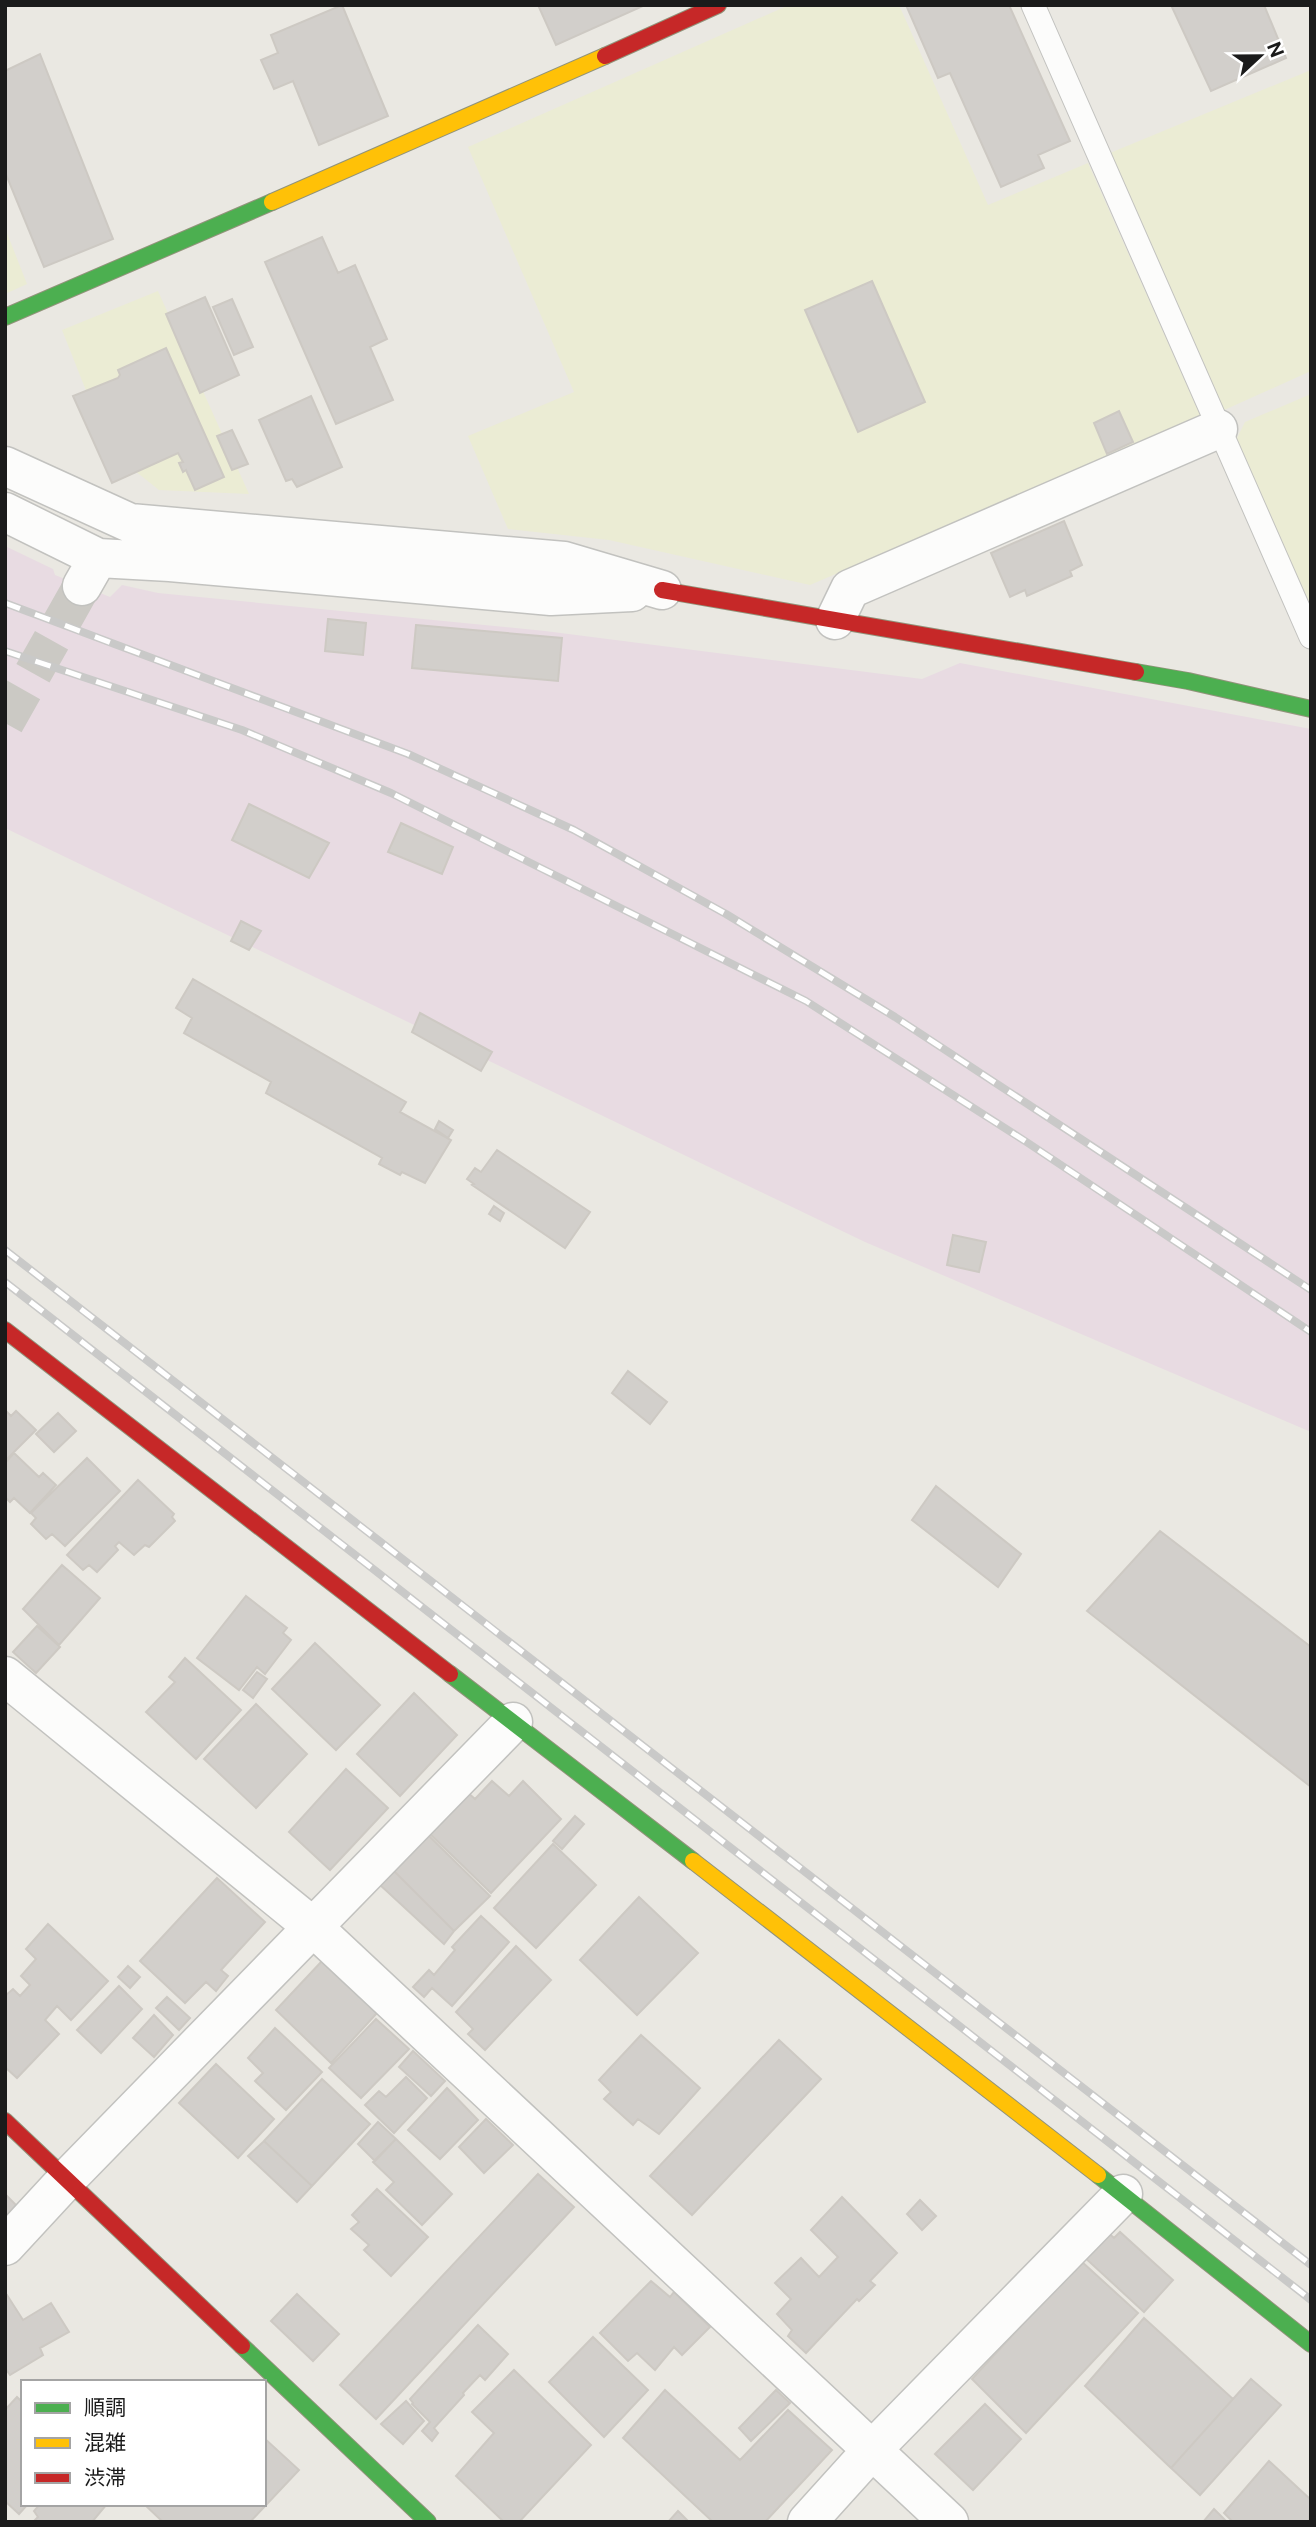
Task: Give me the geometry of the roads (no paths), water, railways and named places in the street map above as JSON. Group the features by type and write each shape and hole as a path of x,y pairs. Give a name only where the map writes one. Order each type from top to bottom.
{"street":[{"path":"5,317 452,125 718,5"},
{"path":"835,620 850,589 1218,429"},
{"path":"5,466 130,523 564,561 663,590 1188,681 1311,709"},
{"path":"5,512 90,572 170,562 551,596 663,590"},
{"path":"5,1330 1123,2194 1311,2344"},
{"path":"5,1676 313,1927 949,2522"},
{"path":"5,2246 67,2179 513,1722"},
{"path":"5,2121 428,2522"},
{"path":"807,2522 872,2450 1123,2194"}],"lane":[{"path":"1033,5 1311,637"}],"tunnel":[{"path":"5,723 82,586"}],"railway":[{"path":"5,603 408,754 574,830 726,914 895,1017 1311,1290"},
{"path":"5,651 242,730 391,793 806,1001 1028,1143 1311,1332"},
{"path":"5,1250 1311,2265"},
{"path":"5,1282 1311,2300"}]}
